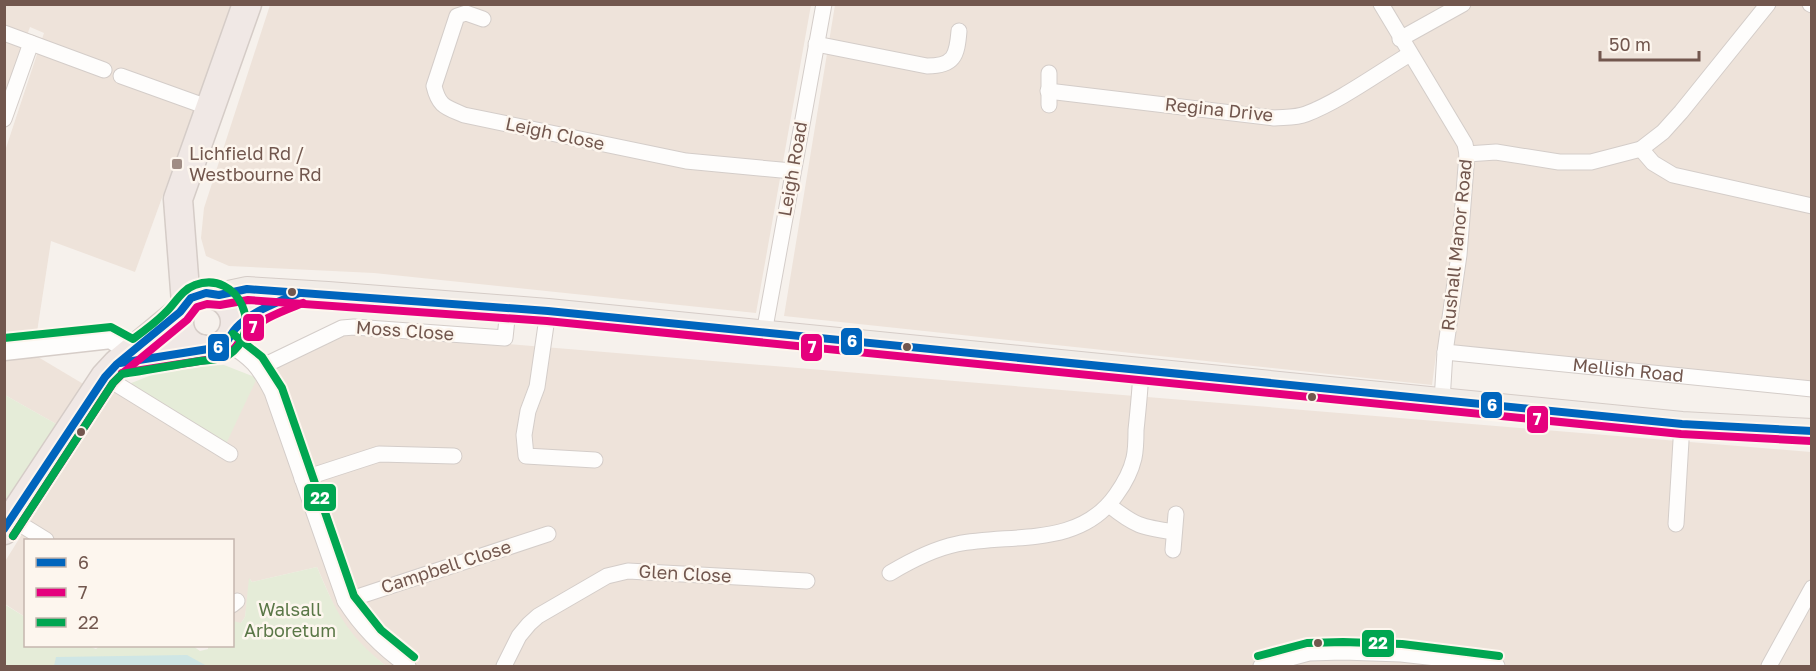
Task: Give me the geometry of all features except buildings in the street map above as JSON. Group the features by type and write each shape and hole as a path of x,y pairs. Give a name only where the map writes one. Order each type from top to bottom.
{"highway":[{"path":"198,301 182,262 178,199 210,108 241,6"},
{"path":"198,301 179,326 182,335 187,342 221,340"},
{"path":"8,525 118,364 198,301 227,301 234,311 221,340"},
{"path":"118,364 221,340"}],"main road":[{"path":"198,301 247,289 548,311 1682,424 1812,431"},
{"path":"221,340 264,308 301,292"}],"street":[{"name":"Leigh Road","path":"764,333 824,4"},
{"name":"Rushall Manor Road","path":"1380,4 1465,144 1467,154 1459,255 1445,352 1442,401"},
{"path":"1401,39 1463,4"},
{"path":"1467,154 1496,152 1559,162 1591,162 1641,149 1663,132 1681,112 1768,4"},
{"name":"Leigh Close","path":"483,20 466,13 457,16 434,86 443,106 464,115 686,161 792,171"},
{"path":"4,33 104,70"},
{"path":"816,44 927,66 939,66 949,63 953,58 957,50 956,33"},
{"path":"4,119 31,43"},
{"name":"Regina Drive","path":"1049,73 1048,98 1274,118 1305,115 1328,104 1410,54"},
{"path":"121,76 210,108"},
{"path":"1641,149 1653,163 1674,175 1812,206"},
{"path":"548,311 537,387 528,411 524,435 526,456 595,460"},
{"name":"Moss Close","path":"259,368 342,328 375,328 506,338 507,319"},
{"path":"4,349 111,337 118,364 230,454"},
{"path":"221,340 249,357 259,368 272,392 345,601 370,636 408,666"},
{"name":"Mellish Road","path":"1445,352 1812,389"},
{"path":"890,573 908,562 954,545 984,540 1033,538 1060,534 1080,527 1109,505 1125,483 1134,457 1141,371"},
{"path":"1676,524 1682,424"},
{"path":"302,479 379,454 454,456"},
{"path":"1109,505 1130,522 1146,528 1174,532"},
{"path":"1173,550 1176,514"},
{"path":"8,525 43,539"},
{"name":"Campbell Close","path":"345,601 548,534"},
{"path":"901,547 908,562"},
{"name":"Glen Close","path":"504,666 519,636 538,616 608,576 628,571 800,575"},
{"path":"1769,666 1812,588"},
{"path":"1261,666 1309,653 1343,652 1401,654 1497,666"}],"shaded area":[{"path":"5,5 232,5 135,272 51,241 37,332 5,337 5,151 44,33 30,27 5,97"},
{"path":"270,5 811,5 756,313 374,273 229,266 206,256 201,238 204,208"},
{"path":"835,5 1811,5 1811,383 1437,347 1432,385 784,316"},
{"path":"350,331 1811,452 1811,666 386,666 366,650 346,628 317,567 252,582 250,579 245,617 241,623 234,622 234,539 24,539 24,616 5,604 4,563 113,389 257,378"},
{"path":"28,351 85,385 58,425 5,395 5,354"}],"green space":[{"path":"224,365 257,378 225,446 121,387 180,367"},
{"path":"5,395 58,425 5,514"},
{"name":"Walsall Arboretum","path":"317,567 344,622 361,643 386,666 5,666 4,604 24,616 24,647 91,647 96,649 99,647 194,647 200,651 208,647 234,647 234,621 241,623 245,617 249,578 252,582"}],"water":[{"path":"187,655 207,666 54,666 56,657"}],"transit line":[{"name":"22","path":"4,338 111,327 133,339 161,317 186,290 195,285 211,282 224,286 235,294 246,319 245,333 239,345 227,356 122,374 113,383 13,536"},
{"name":"6","path":"4,529 105,377 117,364 180,312 191,298 206,293 219,295 247,289 548,311 1682,424 1812,431"},
{"name":"6","path":"120,363 221,347 242,322 266,307 299,293"},
{"name":"7","path":"13,536 113,383 187,320 197,307 248,300 547,321 1681,434 1811,441"},
{"name":"7","path":"122,373 225,357 257,325 303,303"},
{"name":"22","path":"233,334 262,357 282,388 354,596 381,630 414,657"},
{"name":"22","path":"1258,656 1307,643 1343,642 1402,644 1499,656"}],"place":[{"name":"Lichfield Rd / Westbourne Rd","path":"177,164"}]}
